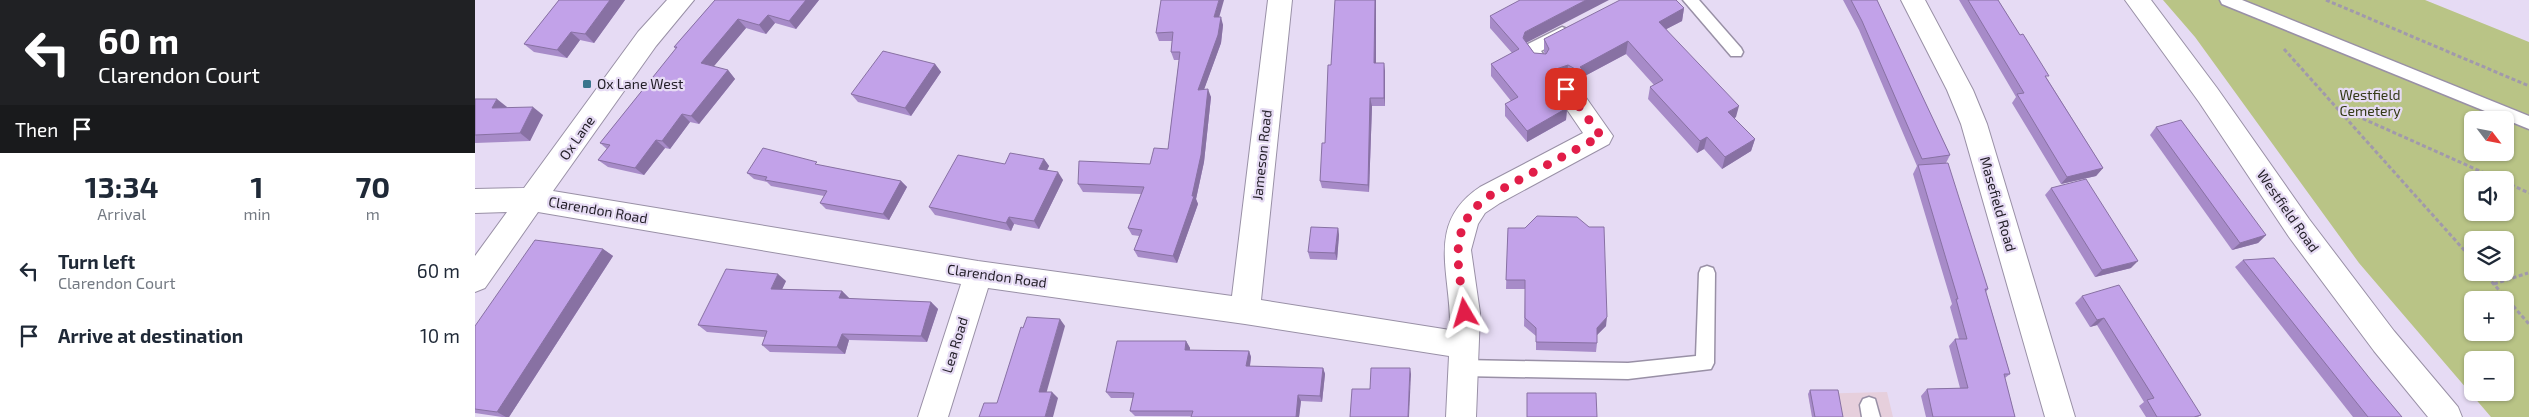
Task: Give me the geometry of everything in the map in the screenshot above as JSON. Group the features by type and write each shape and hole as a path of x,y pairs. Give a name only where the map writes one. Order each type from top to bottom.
{"street":[{"name":"Ox Lane","path":"475,279 534,200 647,39 682,0"},
{"name":"Jameson Road","path":"1245,311 1280,0"},
{"name":"Masefield Road","path":"1913,0 1956,82 1974,124 2060,417"},
{"name":"Westfield Road","path":"2137,0 2208,95 2305,236 2384,341 2447,417"},
{"path":"1461,417 1465,313 1457,250 1461,231 1475,206 1489,196 1601,136 1566,89"},
{"name":"Clarendon Road","path":"475,201 534,200 977,274 1245,311 1462,357"},
{"name":"Lea Road","path":"933,417 977,274"}],"lane":[{"path":"1690,0 1736,52"},
{"path":"2227,0 2529,123"},
{"path":"1540,60 1531,49 1574,27"},
{"path":"1462,357 1628,371 1705,363 1707,273"}],"path":[{"path":"2326,0 2529,86"},
{"path":"2280,44 2464,250"},
{"path":"2336,107 2480,171"},
{"path":"2514,186 2529,193"},
{"path":"2494,284 2528,273 2529,267"},
{"path":"2491,281 2529,324"}],"shaded area":[{"path":"1887,392 1893,417 1812,417 1808,394"}],"green space":[{"name":"Westfield Cemetery","path":"2163,0 2425,0 2529,42 2529,417 2491,417 2477,401 2514,401 2514,351 2464,351 2464,386 2359,263 2195,37"}],"building":[{"path":"559,0 610,0 585,34 571,32 557,50 524,44"},
{"path":"715,0 806,0 789,21 768,15 759,25 738,19 701,63 728,70 691,116 682,114 662,141 656,140 635,168 598,160 610,145 600,143 677,47 674,47"},
{"path":"1161,0 1219,0 1214,17 1221,17 1218,35 1198,90 1208,89 1201,155 1192,196 1194,196 1173,256 1134,250 1142,230 1128,228 1144,187 1078,184 1079,161 1150,164 1154,148 1168,149 1180,52 1171,52 1173,32 1156,33"},
{"path":"1335,0 1375,0 1374,63 1384,63 1384,98 1370,98 1368,185 1320,181 1322,143 1325,143 1328,65 1331,65"},
{"path":"1520,0 1586,0 1525,32 1523,38 1534,53 1546,54 1549,49 1544,39 1620,0 1676,0 1684,8 1659,22 1739,106 1728,112 1755,139 1725,157 1707,137 1700,141 1650,87 1663,80 1628,41 1580,67 1582,69 1579,71 1568,65 1556,69 1552,76 1556,83 1549,87 1567,108 1527,131 1505,104 1518,97 1491,64 1519,49 1490,16"},
{"path":"1851,0 1877,0 1950,155 1922,159"},
{"path":"1968,0 1998,0 2020,35 2023,34 2049,76 2045,76 2103,168 2067,177 2017,94 2024,93"},
{"path":"883,51 935,64 905,108 851,94"},
{"path":"475,99 497,99 492,108 533,107 520,133 475,135"},
{"path":"2181,120 2266,235 2240,243 2156,127"},
{"path":"763,148 817,162 815,164 901,181 883,214 820,203 827,191 765,180 767,177 747,173"},
{"path":"1010,153 1044,159 1039,169 1058,172 1034,221 1009,217 1006,223 929,207 958,155 1005,164"},
{"path":"1948,163 1988,289 1985,289 2010,374 2004,374 2015,417 1933,417 1927,389 1968,388 1955,339 1967,339 1956,299 1958,299 1918,165"},
{"path":"2086,179 2138,261 2102,270 2051,188"},
{"path":"1537,216 1577,217 1589,227 1604,227 1607,317 1597,328 1597,343 1536,342 1536,328 1525,318 1525,280 1506,280 1508,228 1525,228"},
{"path":"1311,227 1338,228 1335,253 1308,252"},
{"path":"535,240 603,249 497,412 475,409 475,326"},
{"path":"2274,258 2402,417 2368,417 2243,260"},
{"path":"726,269 778,274 771,289 842,291 839,298 931,302 921,336 842,334 837,347 762,345 767,331 698,325"},
{"path":"2119,285 2201,415 2194,417 2157,417 2147,400 2154,398 2104,318 2097,320 2082,296"},
{"path":"1027,317 1060,319 1039,392 1052,392 1045,417 979,417 984,403 997,403 1021,327 1023,328"},
{"path":"1117,341 1186,341 1185,350 1249,351 1246,366 1323,368 1320,396 1298,395 1296,417 1191,417 1193,411 1130,411 1134,393 1106,392"},
{"path":"1371,368 1410,368 1408,417 1350,417 1352,389 1370,389"},
{"path":"1810,390 1838,390 1843,417 1815,417"},
{"path":"1527,393 1596,393 1597,417 1527,417"}],"place":[{"name":"Ox Lane West","path":"587,84"}],"route":[{"path":"1465,313 1457,250 1461,231 1475,206 1489,196 1601,136 1566,89"}]}
